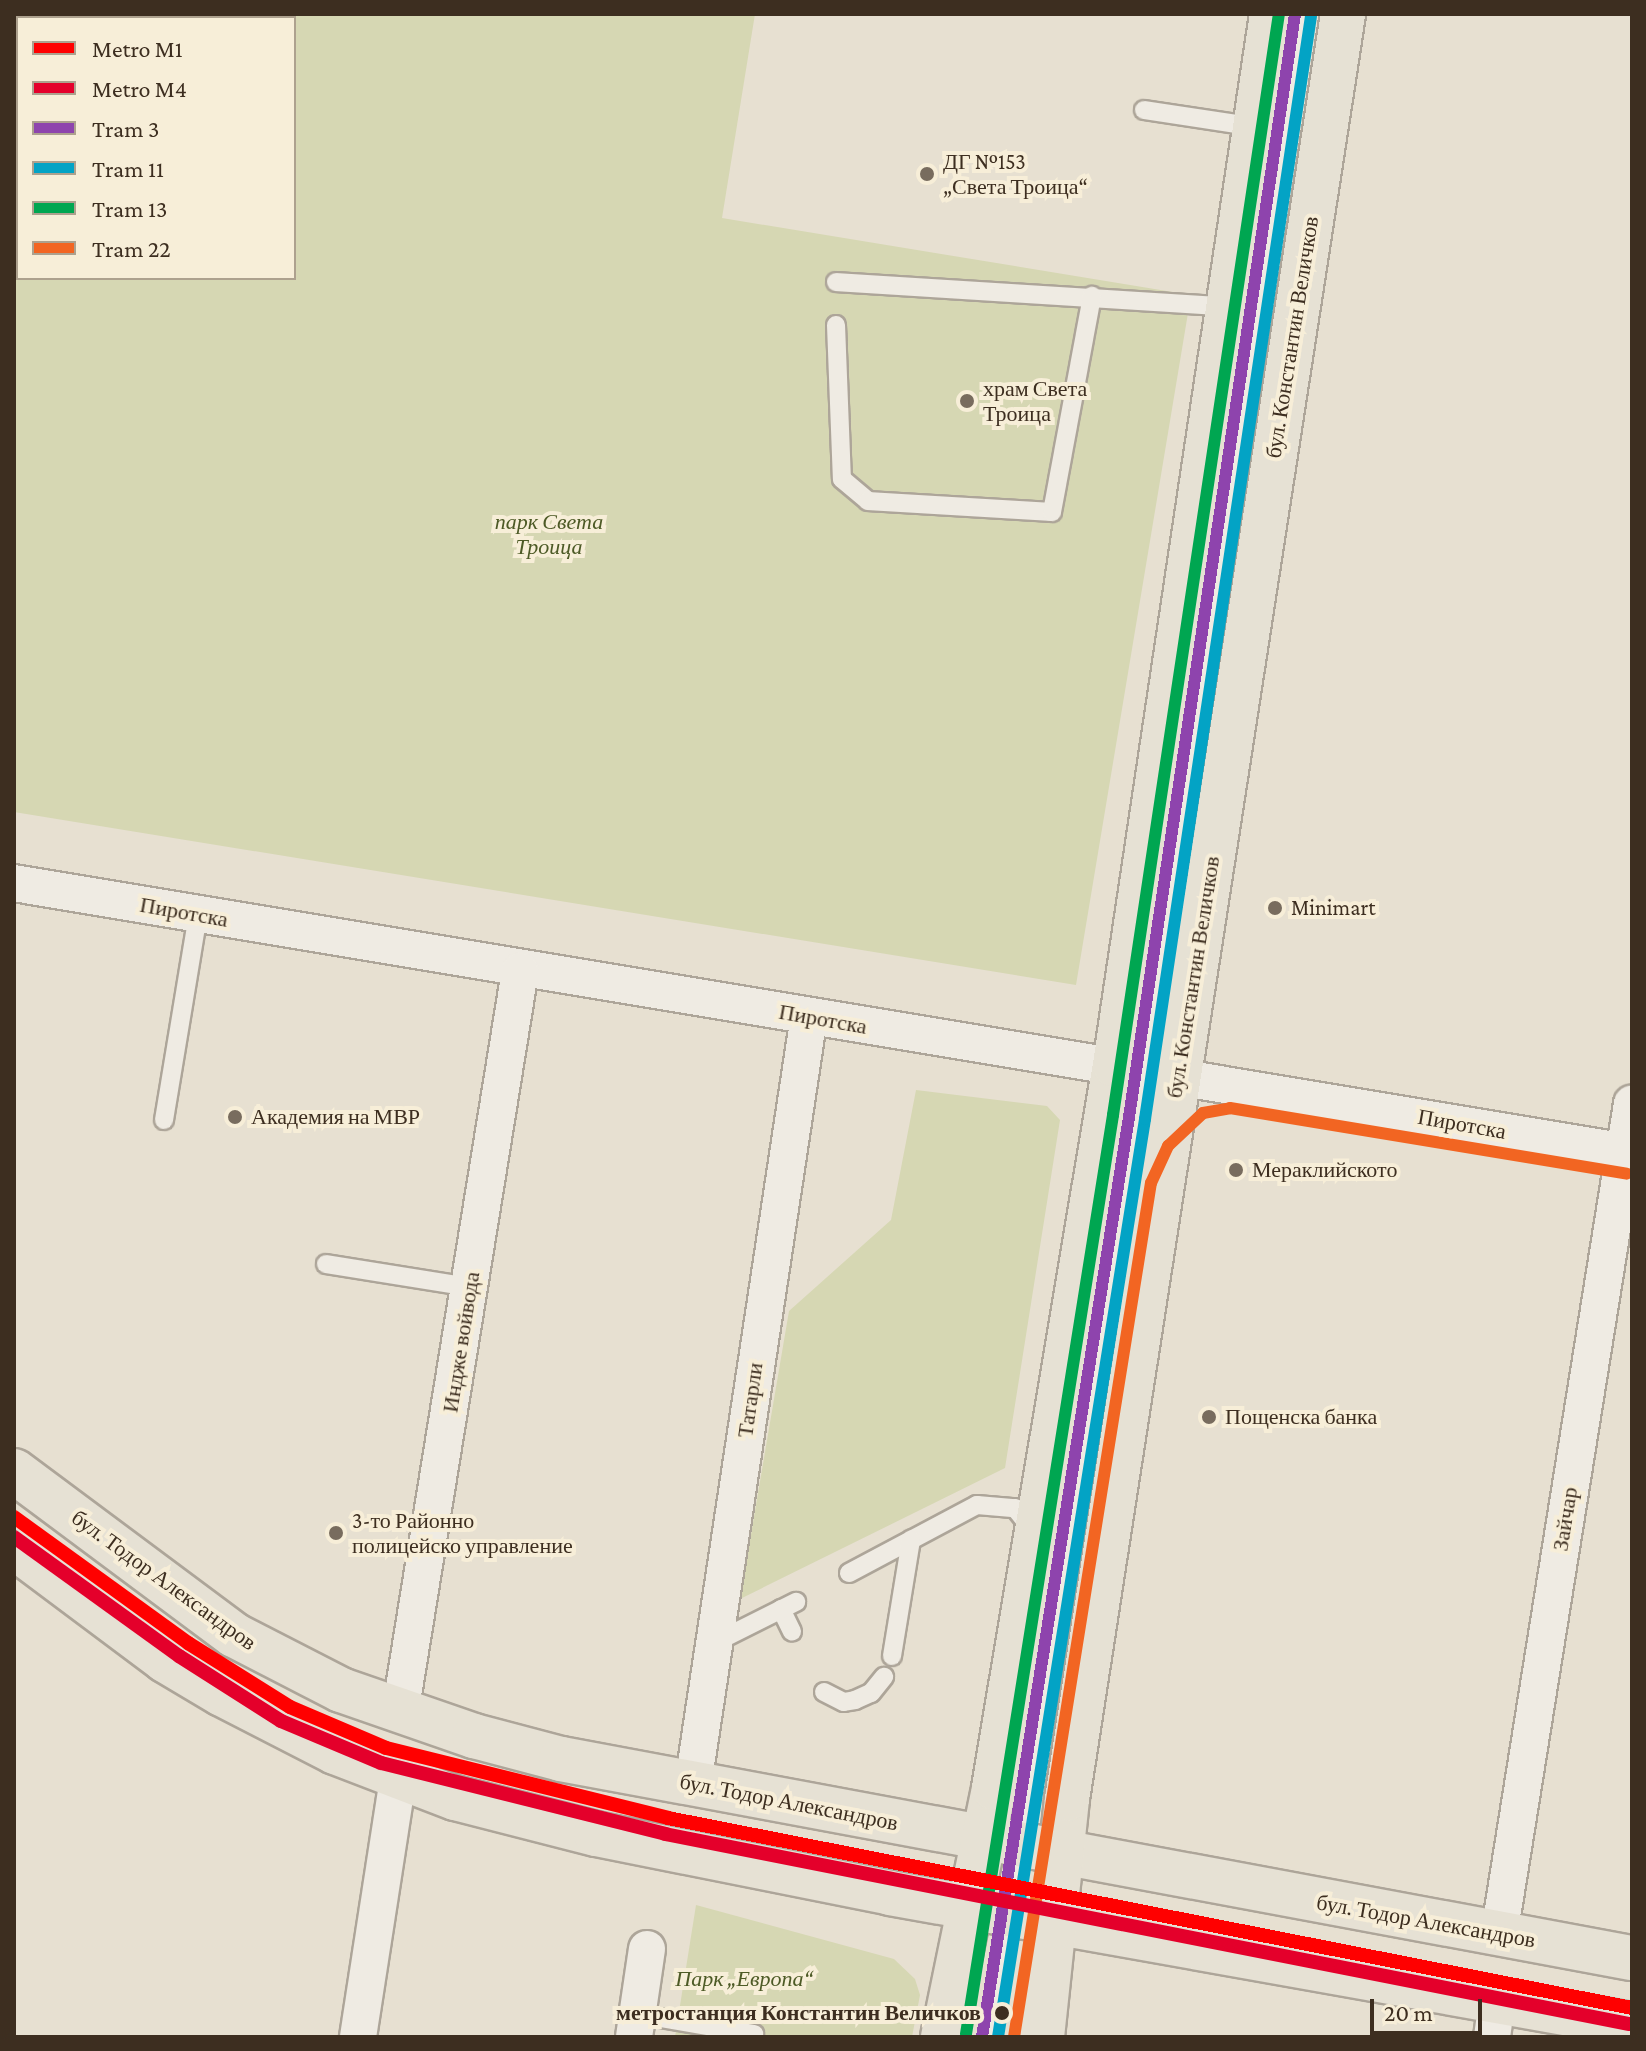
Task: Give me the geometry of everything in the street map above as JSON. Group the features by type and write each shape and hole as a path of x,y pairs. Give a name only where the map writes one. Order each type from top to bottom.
{"main road":[{"name":"бул. Константин Величков","path":"1042,2037 1054,1923 1022,1847 1035,1541 1145,1069 1229,307 1272,14"},
{"name":"бул. Константин Величков","path":"943,2037 967,1907 1022,1847 1145,1069 1343,14"},
{"name":"бул. Тодор Александров","path":"14,1471 234,1635 292,1668 400,1713 561,1759 1632,1958"},
{"path":"14,1547 188,1673 278,1725 398,1778 596,1834 1054,1923 1495,2020 1632,2025"}],"street":[{"name":"Пиротска","path":"14,883 520,971 1145,1069 1628,1152"},
{"name":"Индже войвода","path":"400,1713 520,971"},
{"name":"Татарли","path":"693,1784 809,1016"},
{"name":"Зайчар","path":"1499,1935 1628,1152 1632,1104"},
{"path":"358,2037 398,1778"},
{"path":"635,2025 647,1949"}],"lane":[{"name":"бул. Константин Величков","path":"1145,1069 1303,14"},
{"path":"1144,110 1256,127"},
{"path":"836,282 1229,307"},
{"path":"836,325 842,479 859,494 868,501 1052,512 1092,296"},
{"path":"164,1120 198,915"},
{"path":"326,1264 469,1287"},
{"path":"849,1573 990,1502 1015,1508 1032,1528 1035,1541"},
{"path":"892,1656 911,1540"},
{"path":"714,1643 788,1605 792,1632"},
{"path":"824,1692 844,1702 855,1700 871,1693 884,1677"},
{"name":"бул. Константин Величков","path":"992,2037 1022,1847"},
{"path":"635,2025 754,2034"}],"green space":[{"name":"парк Света Троица","path":"14,14 755,14 722,218 1191,295 1076,985 14,812"},
{"path":"916,1090 1047,1106 1060,1120 1005,1468 740,1599 789,1311 891,1220"},
{"name":"Парк „Европа“","path":"696,1905 894,1959 915,1979 920,1995 912,2037 675,2037"}],"metro line":[{"name":"M1","path":"14,1517 188,1643 290,1707 386,1748 668,1818 1632,2008"},
{"name":"M4","path":"14,1537 179,1656 281,1721 381,1763 665,1834 1629,2024"}],"tram line":[{"name":"13","path":"966,2034 1113,1115 1279,14"},
{"name":"3","path":"982,2037 1129,1117 1295,14"},
{"name":"11","path":"998,2037 1145,1119 1311,16"},
{"name":"22","path":"1014,2037 1151,1183 1168,1146 1203,1113 1230,1108 1627,1174"}],"place":[{"name":"ДГ №153 „Света Троица“","path":"927,174"},
{"name":"храм Света Троица","path":"967,401"},
{"name":"Minimart","path":"1275,908"},
{"name":"Академия на МВР","path":"235,1117"},
{"name":"Мераклийското","path":"1236,1170"},
{"name":"Пощенска банка","path":"1209,1417"},
{"name":"3-то Районно полицейско управление","path":"336,1533"},
{"name":"метростанция Константин Величков","path":"1002,2013"}]}
